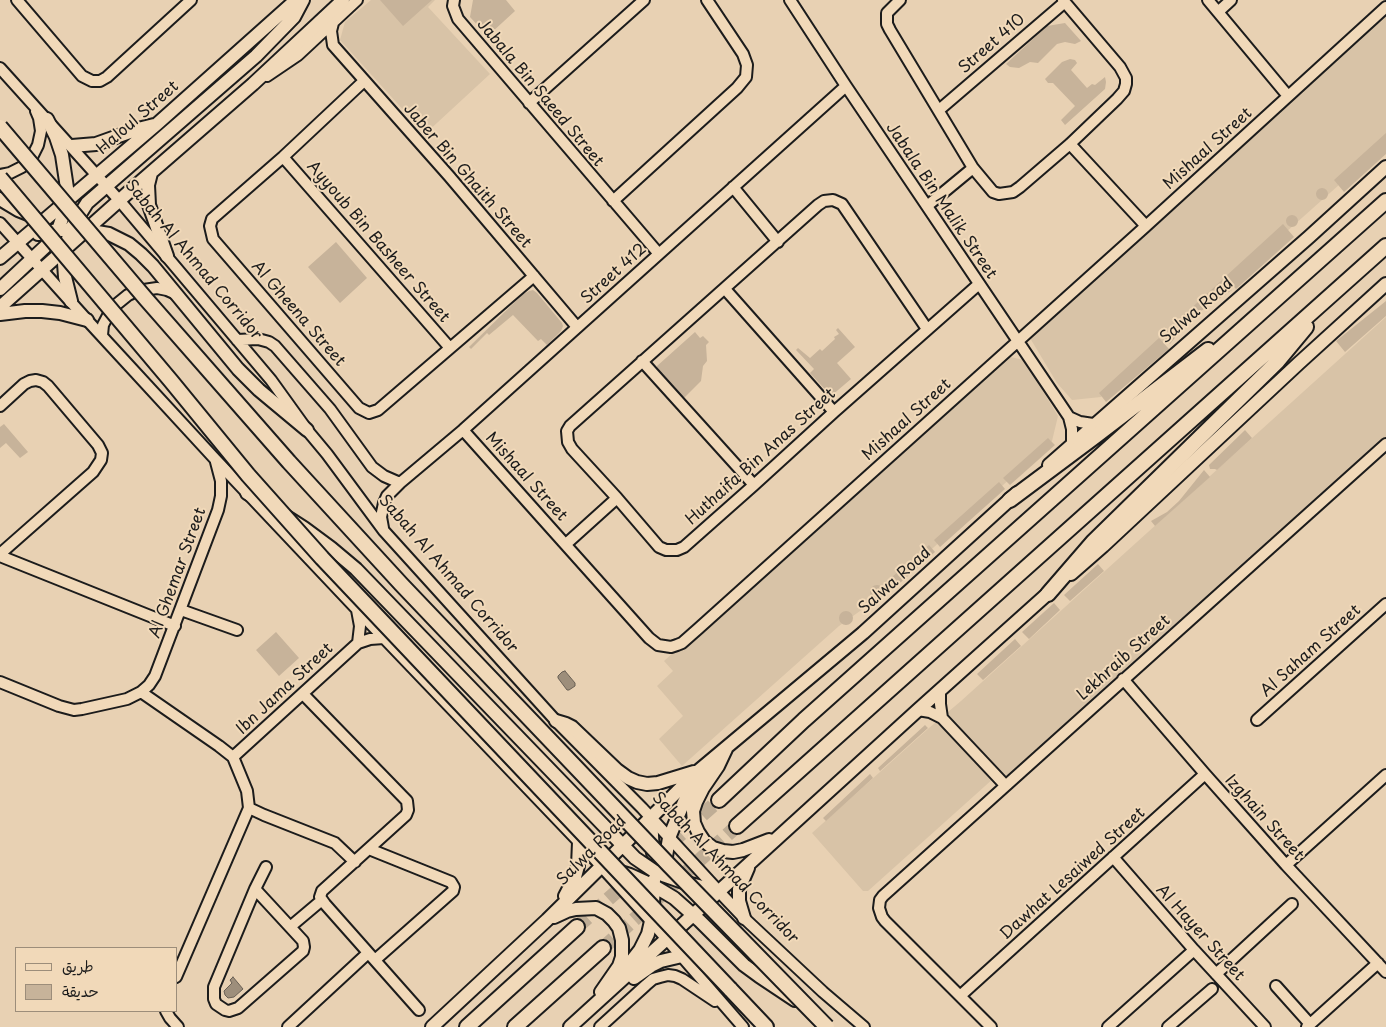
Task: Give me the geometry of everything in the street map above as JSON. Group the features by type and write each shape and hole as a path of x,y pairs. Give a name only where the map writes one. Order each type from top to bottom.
{"highway":[{"path":"0,127 159,314 289,462 401,584 621,815 827,1027"},
{"path":"0,176 248,475 322,558 766,1027"},
{"path":"720,800 804,720 1386,201"},
{"path":"736,826 1386,246"},
{"path":"1048,594 1093,542 1276,362 1341,286"},
{"path":"1010,500 1204,352 1260,314"},
{"path":"467,1027 577,927"},
{"path":"515,1027 603,948"}],"main road":[{"name":"Haloul Street","path":"0,258 157,124 296,0"},
{"path":"78,215 87,203 256,56 294,17 303,0"},
{"path":"0,307 119,200 253,84 343,0"},
{"path":"47,119 56,137 66,175 66,202 63,226 66,248 64,262 65,277 71,300"},
{"path":"72,146 96,144 157,124"},
{"name":"Salwa Road","path":"432,1027 547,920 696,772 869,628 1093,424 1309,237 1386,167"},
{"path":"151,173 148,185 149,204 167,256"},
{"path":"0,199 18,210 44,220 63,226 109,234 130,244 153,266 238,369 259,390 307,430"},
{"path":"0,289 46,246 63,226 78,215 119,200"},
{"path":"18,243 63,226"},
{"path":"570,1027 918,710 1103,546 1293,368 1386,284"},
{"path":"0,314 42,311 60,313 87,320"},
{"path":"247,493 304,528 356,570 635,858 659,873 683,882 718,891"},
{"path":"556,721 572,727 618,770 637,782 647,784 658,783 696,772"},
{"path":"659,873 684,802 728,744"},
{"path":"728,744 718,766 696,802 693,811 694,823 698,832 704,841 713,848 733,852 763,844 782,833"},
{"path":"590,1010 640,950 648,934 658,888 659,873 651,817"},
{"path":"558,909 575,877 578,866 579,842"},
{"path":"744,918 739,901 739,889 744,874 753,860"},
{"path":"601,867 630,875 674,898 744,965 834,1027"},
{"path":"658,888 667,938"},
{"path":"547,920 566,911 596,908 606,914 619,928 622,949 619,966 590,1010"},
{"path":"590,1010 651,966 661,961 682,956"}],"street":[{"path":"17,0 82,76 92,81 100,81 107,77 190,0"},
{"path":"253,84 280,69 311,44 357,0"},
{"name":"Jabala Bin Saeed Street","path":"454,0 453,6 458,19 658,254"},
{"path":"529,103 644,0"},
{"path":"613,201 737,88 746,77 747,65 743,54 708,0"},
{"name":"Jabala Bin Malik Street","path":"790,0 1069,417 1072,429 1072,443"},
{"path":"900,0 886,13 887,24 890,30 973,168 993,192 999,194 1013,192 1070,144 1121,95 1126,84 1126,78 1120,67 1064,1"},
{"path":"1208,0 1288,96"},
{"path":"1218,12 1231,0"},
{"name":"Street 410","path":"939,110 1064,1"},
{"name":"Mishaal Street","path":"463,430 648,638 658,645 677,646 694,633 1386,8"},
{"path":"311,44 333,45 331,31 333,23"},
{"name":"Jaber Bin Ghaith Street","path":"333,45 449,176 577,327"},
{"name":"Sabah Al Ahmad Corridor","path":"0,68 72,146 238,340 271,380 307,430 328,454 384,531 556,721 651,817 744,918 823,992 864,1027"},
{"name":"Al Gheena Street","path":"364,81 283,157 212,219 210,226 213,239 359,408 369,413 378,410 534,276"},
{"name":"Street 412","path":"384,531 381,517 384,503 387,496 400,483 463,430 846,86"},
{"path":"0,176 22,167 32,157 38,145 41,131 34,105"},
{"path":"1070,144 1146,226"},
{"name":"Ayyoub Bin Basheer Street","path":"283,157 450,348"},
{"path":"927,206 973,168"},
{"path":"733,187 778,242"},
{"name":"Huthaifa Bin Anas Street","path":"927,330 842,204 834,200 824,202 818,205 570,426 567,431 568,442 659,547 674,551 684,547 979,284"},
{"path":"0,223 215,459 579,842 667,938 743,1027"},
{"path":"102,336 107,316 112,308 128,294 137,290 152,288 167,290 176,294"},
{"path":"725,289 834,412"},
{"path":"238,340 258,339 275,346 330,409 372,467 384,476 400,483"},
{"path":"642,361 754,484"},
{"path":"0,406 24,384 36,380 43,382 98,445 102,453 101,460 93,472 0,555 174,626"},
{"path":"1069,417 1080,422 1093,424"},
{"name":"Lekhraib Street","path":"960,996 885,921 879,908 880,900 883,896 1386,444"},
{"name":"Al Ghemar Street","path":"0,682 59,706 74,710 82,710 127,699 141,692 149,685 155,676 218,510 221,496 221,481 215,459"},
{"path":"566,544 617,498"},
{"name":"Al Saham Street","path":"1257,720 1386,604"},
{"path":"181,610 237,630"},
{"name":"Ibn Jama Street","path":"357,610 360,626 358,643"},
{"name":"Ibn Jama Street","path":"233,757 358,643 370,639 384,638"},
{"name":"Izghain Street","path":"1123,679 1205,774 1386,972"},
{"path":"940,691 942,718"},
{"path":"141,692 233,757 247,791 249,808 178,972"},
{"path":"303,694 407,801 408,810 406,815 322,891 320,897 419,1010"},
{"path":"918,710 930,712 942,718 1005,785"},
{"name":"Dawhat Lesaiwed Street","path":"960,996 1205,774"},
{"path":"1286,864 1384,779"},
{"path":"249,808 335,842 355,862"},
{"path":"288,1027 453,891 452,882 369,849"},
{"name":"Al Hayer Street","path":"1113,858 1265,1027"},
{"path":"255,889 304,944 303,951 238,1008 229,1012 216,1004 214,987 255,889 266,866"},
{"path":"292,929 323,902"},
{"path":"1216,974 1292,904"},
{"path":"1108,1027 1194,950"},
{"path":"1276,986 1308,1025 1378,963"},
{"path":"600,1027 653,979 668,975 682,979 728,1010"},
{"path":"1168,1027 1212,989"},
{"path":"960,996 991,1027"},
{"path":"167,1012 178,1027"}],"shaded area":[{"path":"371,0 435,0 428,7 490,74 425,134 340,40 345,22"},
{"path":"1386,13 1386,143 1101,397 1072,400 1057,383 1030,338 1151,225"},
{"path":"1386,317 1386,438 1006,778 994,778 868,891 863,891 812,833"},
{"path":"1006,356 1024,360 1058,416 1052,441 874,601 839,626 682,766 659,739 683,716 657,686 673,671 664,661"},
{"path":"565,671 575,683 575,686 569,690 558,678"},
{"path":"233,977 243,989 234,997 228,998 224,991 232,983 230,980"}],"green space":[{"path":"380,0 432,0 403,26"},
{"path":"473,0 506,0 515,11 491,33 493,36 490,39 470,17"},
{"path":"1065,23 1081,41 1075,44 1065,42 1057,44 1038,63 1030,62 1019,68 1010,67 1006,64 1047,26"},
{"path":"1070,59 1075,60 1077,63 1071,70 1087,88 1092,84 1095,85 1105,77 1106,82 1105,89 1065,125 1061,120 1075,106 1053,83 1048,83 1045,79 1062,62"},
{"path":"1386,133 1386,154 1344,192 1334,180"},
{"path":"1320,188 1324,188 1328,194 1324,200 1320,200 1316,196 1316,192"},
{"path":"1290,215 1294,215 1298,221 1294,227 1290,227 1286,223 1286,219"},
{"path":"1283,224 1294,237 1236,289 1225,277"},
{"path":"336,242 367,278 340,303 308,267"},
{"path":"1222,280 1232,290 1198,313 1185,325 1170,344 1162,335"},
{"path":"533,290 563,326 561,331 547,345 541,339 538,341 513,315 489,335 487,333 471,349 469,347 522,295"},
{"path":"1386,301 1386,316 1345,352 1336,341"},
{"path":"838,328 855,347 837,363 851,379 831,396 810,373 814,369 796,350 798,348 810,358 820,349 822,351 835,339 834,337 839,334 836,330"},
{"path":"695,332 700,338 703,336 709,342 706,345 707,361 703,366 701,381 684,398 657,369 657,366"},
{"path":"1159,338 1169,349 1106,402 1099,393"},
{"path":"4,424 28,452 20,458 6,443 0,448 0,427"},
{"path":"1245,430 1252,438 1217,470 1210,469 1209,465"},
{"path":"1048,438 1055,445 1010,485 1003,478"},
{"path":"1204,470 1210,477 1155,526 1151,521 1167,512 1179,501"},
{"path":"999,482 1005,489 940,547 934,540"},
{"path":"929,545 935,552 892,590 885,583"},
{"path":"1098,564 1104,571 1070,601 1064,595"},
{"path":"877,585 882,587 884,592 882,597 877,599 872,597 870,592 872,587"},
{"path":"1054,603 1060,610 1029,639 1022,632"},
{"path":"846,611 851,613 853,618 851,623 846,625 841,623 839,618 841,613"},
{"path":"276,632 299,658 279,676 256,650"},
{"path":"1015,639 1021,646 983,680 977,674"},
{"path":"925,725 928,728 880,771 878,768"},
{"path":"870,774 873,778 826,821 823,818"}],"tunnel":[{"path":"577,927 719,800"},
{"path":"603,948 737,826"}]}
